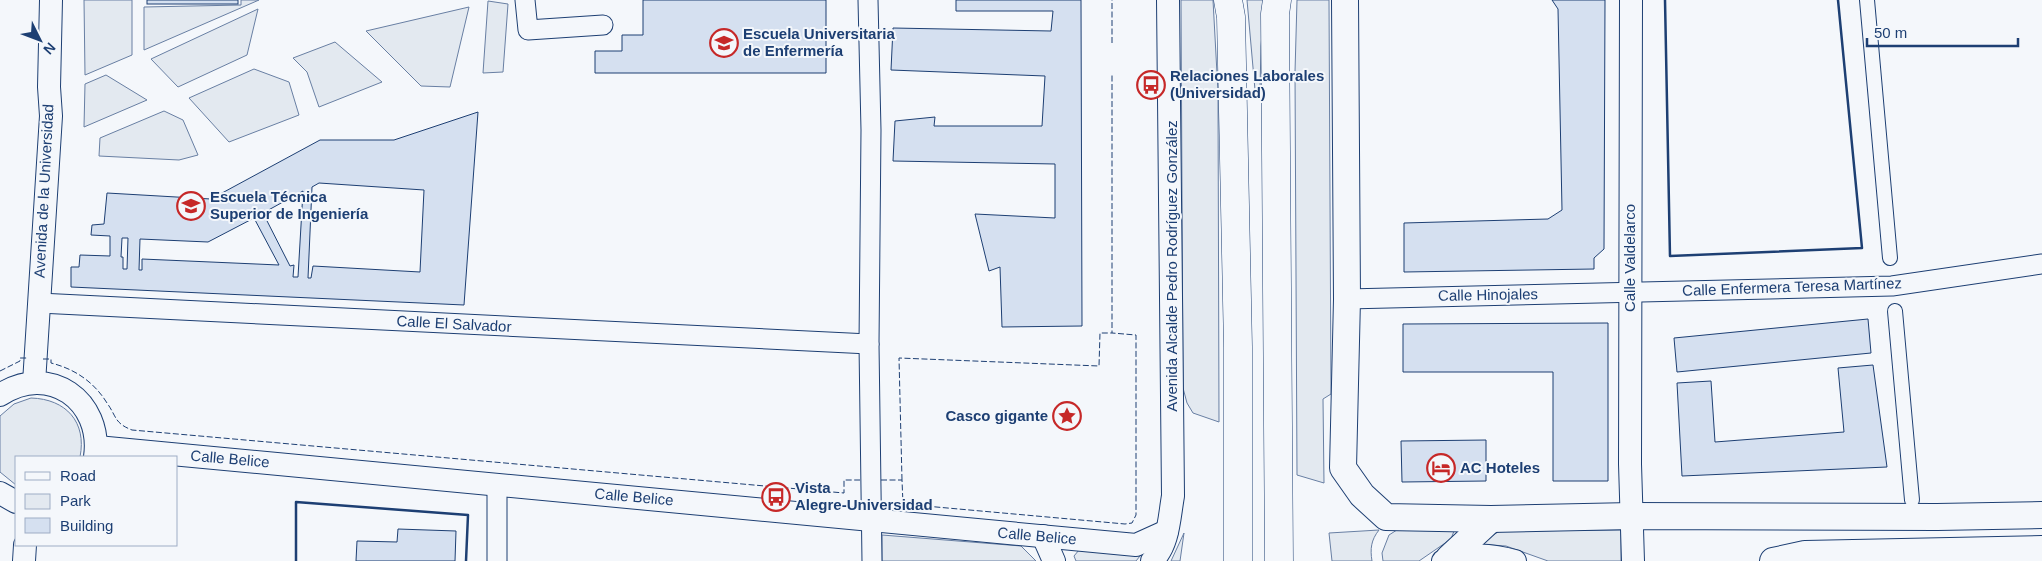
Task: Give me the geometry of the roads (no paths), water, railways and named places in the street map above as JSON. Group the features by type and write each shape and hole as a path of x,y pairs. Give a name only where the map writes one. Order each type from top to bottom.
{"highway":[{"path":"1228,0 1231,17 1238,338 1238,561"},
{"path":"1277,0 1275,23 1279,561"}],"main road":[{"path":"1345,0 1346,299 1343,468 1362,495 1386,517 1492,519 1632,516 1937,517 2042,515"},
{"path":"1446,560 1492,519"},
{"path":"1773,561 1805,554 2042,549"}],"street":[{"name":"Avenida de la Universidad","path":"34,383 51,116 49,87 51,0"},
{"path":"526,0 528,30 604,25"},
{"path":"868,0 871,130 869,344 872,561"},
{"name":"Avenida Alcalde Pedro Rodríguez González","path":"1152,561 1159,554 1167,531 1173,496 1168,0"},
{"name":"Calle Valdelarco","path":"1631,0 1630,464 1633,561"},
{"path":"1867,0 1890,258"},
{"name":"Calle Enfermera Teresa Martínez","path":"1630,292 1892,286 2042,264"},
{"name":"Calle Hinojales","path":"1346,299 1630,292"},
{"name":"Calle El Salvador","path":"39,303 869,344"},
{"path":"1895,311 1912,500"},
{"path":"0,395 17,386 34,383 59,387 79,401 93,422 96,452"},
{"name":"Calle Belice","path":"96,452 146,456"},
{"name":"Calle Belice","path":"178,459 497,484 1136,545 1167,531"},
{"path":"497,484 497,561"},
{"path":"0,493 15,501"},
{"path":"1043,536 1054,561"},
{"path":"24,546 24,561"},
{"path":"1446,560 1479,556 1502,557 1515,561"}],"place":[{"name":"Escuela Universitaria de Enfermería","path":"724,43"},
{"name":"Relaciones Laborales (Universidad)","path":"1151,85"},
{"name":"Escuela Técnica Superior de Ingeniería","path":"191,206"},
{"name":"Casco gigante","path":"1067,416"},
{"name":"AC Hoteles","path":"1441,468"},
{"name":"Vista Alegre-Universidad","path":"776,497"}]}
